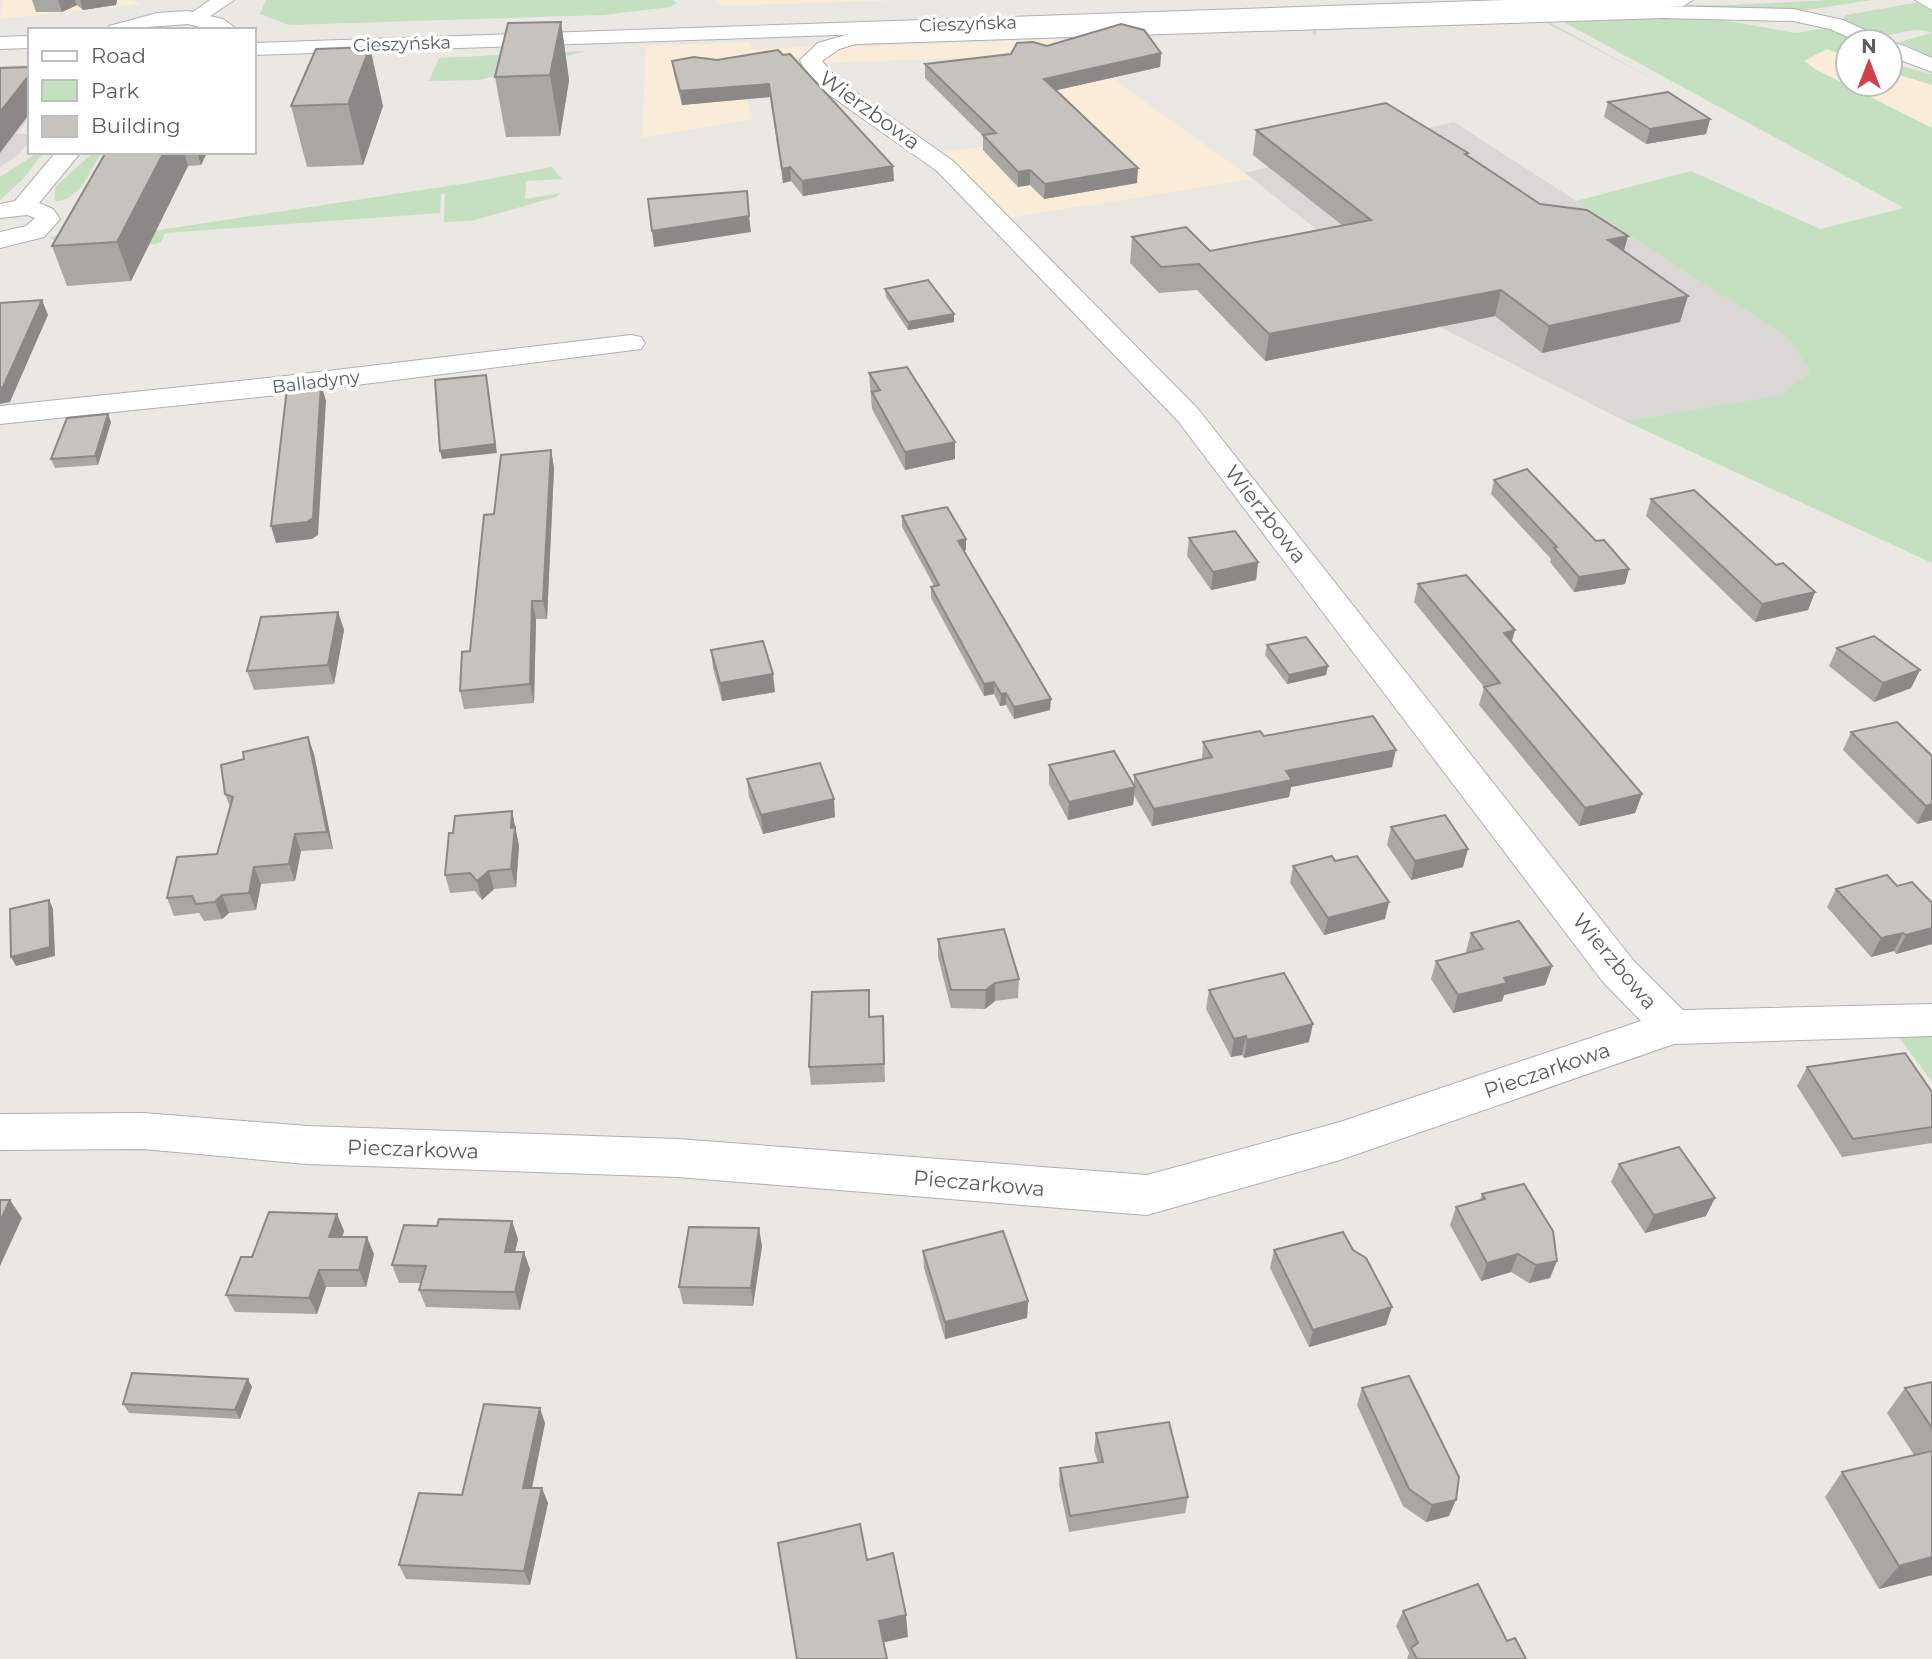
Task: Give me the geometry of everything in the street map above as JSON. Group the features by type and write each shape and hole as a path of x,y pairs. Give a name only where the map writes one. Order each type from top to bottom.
{"street":[{"path":"193,19 224,0"},
{"name":"Cieszyńska","path":"256,35 1321,0"},
{"name":"Cieszyńska","path":"256,50 1683,0"},
{"path":"1924,0 1932,4"},
{"name":"Wierzbowa","path":"1673,1027 1618,971 1188,415 945,166 829,84 814,68 811,60 816,52 838,42 885,36 1608,12 1793,15 1845,28"},
{"path":"124,28 156,20 193,19 213,22 224,28"},
{"path":"0,43 28,42"},
{"path":"1904,54 1932,66"},
{"path":"0,57 28,55"},
{"path":"11,209 67,154"},
{"path":"0,240 28,235 46,223 47,215 42,211 11,209"},
{"name":"Balladyny","path":"0,415 277,386 631,343"},
{"name":"Pieczarkowa","path":"0,1132 143,1131 307,1145 678,1158 1147,1195 1340,1141 1673,1027 1932,1020"}],"shaded area":[{"path":"4,0 132,0 141,4 0,19"},
{"path":"717,0 902,0 722,6"},
{"path":"1057,39 1253,179 1008,218 937,153 1085,130 989,57 822,63 831,52 844,47"},
{"path":"749,42 752,50 813,46 800,57 783,56 735,62 753,119 642,138 646,46"},
{"path":"1827,49 1834,52 1834,79 1815,69 1804,60"},
{"path":"28,65 28,119 16,134 28,134 28,143 18,155 0,167 0,66"},
{"path":"1904,76 1932,85 1932,128 1873,98 1904,98"},
{"path":"1454,122 1787,337 1810,371 1783,395 1625,421 1442,328 1245,173"}],"green space":[{"path":"266,0 673,0 677,3 670,7 604,15 289,25 260,14"},
{"path":"1872,0 1807,10 1608,5 1735,5"},
{"path":"1920,2 1932,7 1932,33 1920,30 1904,32 1904,28 1858,28 1842,20 1846,15"},
{"path":"1717,19 1795,33 1829,28 1834,30 1834,52 1827,49 1804,61 1834,79 1834,98 1873,98 1932,128 1932,563 1625,421 1782,395 1810,371 1787,337 1576,201 1691,171 1820,229 1904,208 1560,20"},
{"path":"1547,21 1657,81 1545,22 1316,30 1316,36 1312,33 1314,29"},
{"path":"1932,33 1932,59 1904,47 1904,41"},
{"path":"585,51 479,80 429,81 439,58"},
{"path":"1904,67 1932,74 1932,85 1904,76"},
{"path":"36,154 42,154 23,179 0,200 0,177"},
{"path":"92,154 101,154 78,190 71,196 55,201 55,187"},
{"path":"552,167 562,179 526,181 525,199 561,193 556,197 471,221 444,222 445,193 441,194 440,213 165,233 161,242 156,244 81,250 49,238 59,234 139,233 468,183"},
{"path":"1932,1031 1932,1082 1895,1032"}],"building":[{"path":"561,22 550,75 495,77 508,23"},
{"path":"1121,24 1144,30 1161,53 1044,79 1138,168 1045,184 1030,170 1018,172 983,135 996,133 925,64 1011,54 1017,43 1033,42 1047,46"},
{"path":"370,47 348,104 291,106 316,49"},
{"path":"778,50 783,55 790,54 893,166 802,181 790,167 782,169 769,84 680,91 672,61 694,57 717,60"},
{"path":"28,67 28,77 0,112 0,68"},
{"path":"1668,92 1710,119 1650,129 1608,102"},
{"path":"1386,103 1468,153 1465,154 1540,204 1587,210 1628,236 1608,240 1688,296 1549,326 1501,290 1269,334 1199,264 1161,267 1132,237 1186,227 1210,251 1371,220 1256,130"},
{"path":"105,154 163,154 117,242 52,246"},
{"path":"747,191 749,216 652,231 648,199"},
{"path":"928,280 954,314 908,322 885,289"},
{"path":"42,300 3,387 0,388 0,303"},
{"path":"907,367 955,442 905,452 872,392 880,390 869,373"},
{"path":"486,375 495,444 440,451 435,380"},
{"path":"321,384 313,518 307,522 271,526 287,388"},
{"path":"108,414 95,456 51,459 67,418"},
{"path":"551,450 543,601 532,601 530,684 460,691 462,652 470,651 484,515 494,514 501,455"},
{"path":"1527,469 1596,541 1604,540 1629,569 1579,577 1554,548 1557,547 1494,480"},
{"path":"1694,490 1776,565 1783,563 1815,592 1762,604 1651,499"},
{"path":"947,507 966,539 958,541 1051,699 1014,707 1006,693 1001,694 994,682 984,684 931,587 939,585 902,516"},
{"path":"1235,531 1258,562 1213,572 1189,538"},
{"path":"1466,575 1515,630 1504,633 1642,794 1585,808 1484,687 1500,683 1418,584"},
{"path":"338,612 328,665 247,671 261,617"},
{"path":"1874,636 1920,670 1883,683 1837,648"},
{"path":"1306,637 1328,666 1289,675 1267,645"},
{"path":"763,641 773,674 720,683 711,650"},
{"path":"1373,716 1396,750 1286,771 1292,780 1154,809 1134,775 1212,757 1203,742 1260,731 1264,736"},
{"path":"1897,722 1932,756 1932,804 1926,806 1851,732"},
{"path":"308,737 327,832 295,834 289,864 254,867 249,893 222,895 215,902 196,904 192,896 167,898 177,857 217,854 233,797 225,794 221,765 244,759 243,752"},
{"path":"1114,751 1135,787 1069,802 1049,765"},
{"path":"820,763 834,799 761,815 747,779"},
{"path":"512,811 511,828 515,827 511,869 489,871 477,881 470,873 445,875 449,833 453,833 455,816"},
{"path":"1445,815 1468,849 1415,861 1391,827"},
{"path":"1332,856 1335,861 1357,856 1389,902 1328,918 1293,866"},
{"path":"1887,875 1897,886 1912,882 1932,903 1932,928 1881,938 1836,889"},
{"path":"49,900 50,947 11,957 10,909"},
{"path":"1519,921 1552,966 1504,978 1507,983 1458,995 1436,961 1483,949 1471,933"},
{"path":"1004,929 1019,979 995,983 986,990 951,990 938,939"},
{"path":"1284,973 1313,1024 1247,1040 1246,1036 1234,1039 1209,990"},
{"path":"869,990 869,1017 883,1016 884,1064 809,1067 812,992"},
{"path":"1905,1053 1932,1092 1932,1127 1853,1139 1807,1067"},
{"path":"1679,1147 1715,1198 1654,1215 1619,1164"},
{"path":"1524,1184 1553,1231 1557,1261 1536,1265 1518,1254 1487,1263 1456,1207 1485,1199 1482,1194"},
{"path":"0,1200 10,1200 0,1222"},
{"path":"269,1212 337,1214 329,1237 367,1237 359,1270 319,1270 309,1298 226,1295 241,1257 252,1257"},
{"path":"439,1219 512,1221 505,1252 524,1252 515,1292 419,1290 426,1266 392,1265 404,1225 437,1226"},
{"path":"689,1227 759,1228 751,1288 679,1287"},
{"path":"1003,1231 1028,1301 945,1322 923,1251"},
{"path":"1343,1232 1353,1250 1366,1258 1392,1307 1313,1330 1274,1250"},
{"path":"132,1373 248,1379 235,1410 123,1404"},
{"path":"1409,1376 1459,1477 1456,1500 1432,1505 1409,1489 1362,1388"},
{"path":"1932,1382 1932,1428 1905,1388"},
{"path":"484,1404 540,1408 523,1488 542,1488 524,1571 399,1565 419,1493 462,1495"},
{"path":"1169,1422 1188,1497 1070,1516 1060,1468 1103,1462 1096,1433"},
{"path":"1932,1451 1932,1557 1899,1566 1842,1472"},
{"path":"860,1524 867,1560 893,1553 906,1615 879,1621 887,1659 797,1659 778,1543"},
{"path":"1478,1584 1507,1641 1515,1638 1526,1659 1417,1659 1411,1648 1418,1643 1403,1611"}]}
